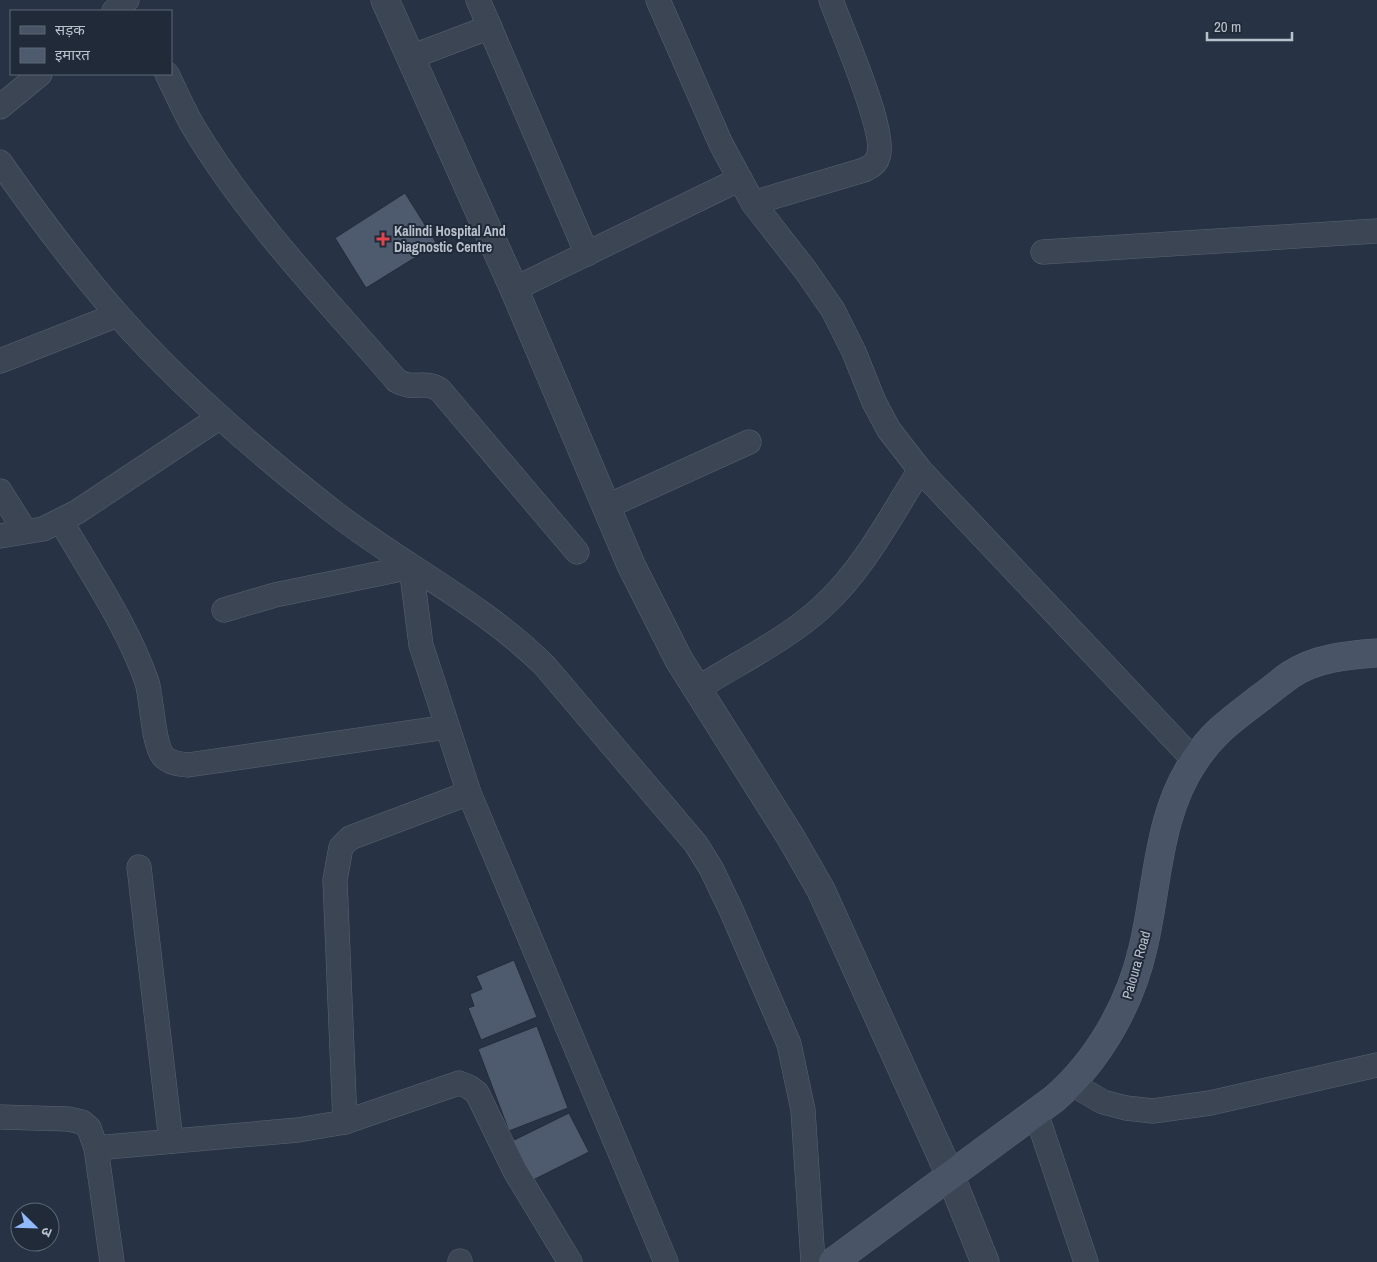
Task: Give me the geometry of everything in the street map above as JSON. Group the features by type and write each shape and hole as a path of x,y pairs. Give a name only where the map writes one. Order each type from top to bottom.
{"main road":[{"name":"Paloura Road","path":"834,1262 1036,1113 1072,1084 1103,1042 1126,1003 1143,950 1163,837 1175,799 1194,760 1222,726 1292,674 1318,662 1346,655 1377,653"}],"street":[{"path":"115,10 127,0"},
{"path":"385,0 514,289 606,507 653,612 696,688 790,836 821,890 950,1175 986,1262"},
{"path":"478,0 587,254"},
{"path":"658,0 721,144 753,203 833,310 854,352 874,402 889,430 920,470 1194,760"},
{"path":"753,203 864,170 874,165 879,157 880,144 875,121 831,0"},
{"path":"411,58 490,27"},
{"path":"0,107 39,75"},
{"path":"168,75 194,127 230,183 268,232 397,381 407,387 431,384 440,390 577,552"},
{"path":"0,162 41,222 118,315 167,367 220,417 334,512 410,567 494,620 538,659 678,820 711,868 776,1010 789,1044 798,1076 803,1110 813,1262"},
{"path":"514,289 740,179"},
{"path":"1043,252 1377,231"},
{"path":"0,361 118,315"},
{"path":"0,536 43,529 61,521 105,496 220,417"},
{"path":"606,507 749,442"},
{"path":"696,688 789,632 821,609 861,564 920,470"},
{"path":"0,491 25,531"},
{"path":"61,521 136,653 147,685 158,743 163,756 173,763 188,765 447,726"},
{"path":"224,610 276,595 410,567"},
{"path":"410,567 421,645 469,793 666,1262"},
{"path":"345,1122 335,880 341,847 350,838 469,793"},
{"path":"139,867 171,1141"},
{"path":"1072,1084 1104,1102 1126,1108 1153,1111 1210,1103 1377,1065"},
{"path":"96,1148 298,1130 345,1122 459,1084 469,1087 477,1093 515,1171 570,1262"},
{"path":"1036,1113 1086,1262"},
{"path":"0,1117 68,1119 82,1122 89,1128 96,1148 112,1262"}],"building":[{"path":"405,193 437,244 366,288 335,238"},
{"path":"514,960 537,1017 481,1040 468,1008 474,1006 470,994 482,989 476,976"},
{"path":"537,1026 568,1108 509,1131 478,1049"},
{"path":"569,1113 589,1152 527,1183 508,1143"}],"place":[{"name":"Kalindi Hospital And Diagnostic Centre","path":"383,239"}]}
